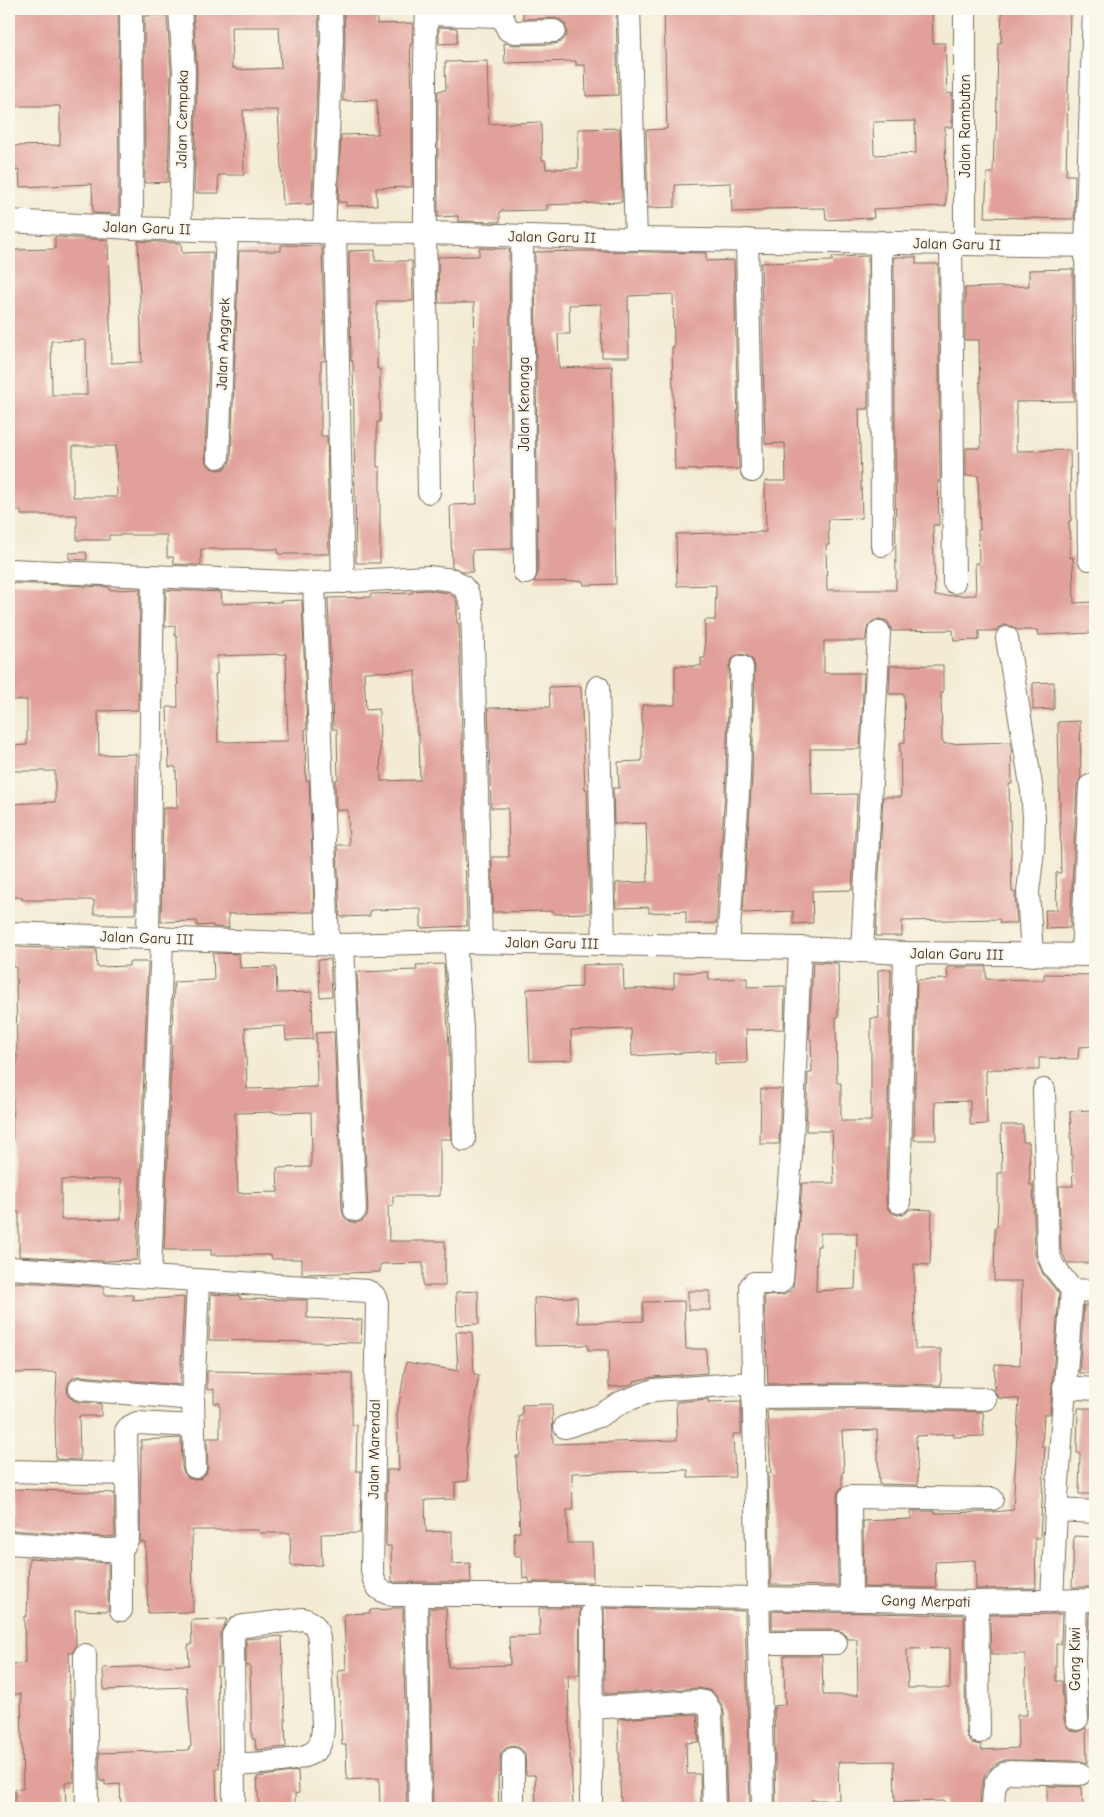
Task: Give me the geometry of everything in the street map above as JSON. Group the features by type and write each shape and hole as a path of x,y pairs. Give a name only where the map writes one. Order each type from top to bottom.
{"street":[{"path":"131,9 132,228"},
{"name":"Jalan Cempaka","path":"180,9 184,70 180,229"},
{"path":"331,9 330,233 343,582"},
{"path":"630,9 636,238"},
{"name":"Jalan Rambutan","path":"954,582 958,244 964,9"},
{"path":"1089,559 1094,9"},
{"path":"430,492 424,233 427,12 502,12 504,25 508,30 515,32 554,32"},
{"name":"Jalan Garu II","path":"9,221 227,231 1091,246"},
{"name":"Jalan Anggrek","path":"218,456 227,231"},
{"name":"Jalan Kenanga","path":"522,236 525,573"},
{"path":"747,240 752,471"},
{"path":"881,242 882,545"},
{"path":"9,570 314,583 428,577 454,580 462,586 470,597 472,615 482,942"},
{"path":"150,1276 155,938 154,576"},
{"path":"314,583 335,944 355,1210"},
{"path":"862,952 880,632"},
{"path":"1007,638 1032,791 1034,818 1033,851 1028,892 1032,955"},
{"path":"728,946 742,667"},
{"path":"598,687 604,944"},
{"path":"1088,955 1090,786"},
{"name":"Jalan Garu III","path":"9,933 335,944 482,942 728,946 905,953 1088,955"},
{"path":"455,942 462,1029 464,1140"},
{"path":"763,1808 751,1286 754,1283 779,1283 782,1280 792,1142 800,948"},
{"path":"899,1202 905,953"},
{"path":"1044,1090 1048,1253 1053,1266 1072,1290 1056,1510 1052,1601"},
{"name":"Jalan Marendal","path":"9,1268 367,1291 376,1296 373,1580 378,1589 384,1593 393,1595 757,1598"},
{"path":"195,1467 193,1399 198,1281"},
{"path":"1072,1290 1095,1291"},
{"path":"1064,1387 1095,1389"},
{"path":"80,1389 193,1399"},
{"path":"565,1427 599,1416 612,1410 622,1402 654,1390 752,1390 850,1396 985,1399"},
{"path":"9,1543 107,1550 120,1549 125,1546 128,1537 126,1431 137,1423 194,1426"},
{"path":"9,1470 127,1474"},
{"path":"851,1599 850,1497 992,1498"},
{"path":"1056,1510 1095,1512"},
{"path":"120,1549 121,1610"},
{"path":"416,1595 420,1808"},
{"name":"Gang Merpati","path":"757,1598 977,1602 1086,1600"},
{"name":"Gang Kiwi","path":"1077,1719 1074,1661 1086,1600"},
{"path":"977,1602 979,1732"},
{"path":"591,1808 592,1613"},
{"path":"234,1765 300,1758 311,1754 318,1747 323,1737 319,1639 311,1621 302,1619 244,1626 239,1627 233,1635 234,1808"},
{"path":"759,1643 836,1643"},
{"path":"85,1655 87,1808"},
{"path":"591,1708 705,1702 711,1712 714,1808"},
{"path":"513,1759 513,1808"},
{"path":"993,1808 995,1785 1002,1774 1009,1772 1080,1774"}],"building":[{"path":"9,9 118,9 119,214 93,213 92,184 20,187 19,170 9,171 9,146 60,145 60,106 9,106"},
{"path":"193,9 318,9 319,39 312,204 283,205 278,110 243,110 244,175 218,175 219,193 194,193 197,71","holes":["231,27 279,27 281,68 236,70 236,68 232,68"]},
{"path":"344,9 377,9 377,24 413,23 412,44 410,44 412,187 376,188 377,205 346,206 346,202 338,202 341,135 378,134 377,100 343,101"},
{"path":"523,9 616,9 618,95 586,96 585,65 576,65 576,61 505,63 504,43 515,45 554,44 561,42 566,37 567,30 561,20 554,18 523,19"},
{"path":"664,9 932,9 933,43 945,43 947,94 952,93 952,127 945,127 946,206 873,209 874,218 826,220 825,208 764,209 764,211 732,212 731,183 675,185 675,207 648,208 646,130 667,129","holes":["915,121 916,153 874,155 873,122"]},
{"path":"1002,9 1070,9 1066,175 1075,175 1074,219 985,217 987,173 993,173 994,140 996,140 998,43 1001,43"},
{"path":"167,15 171,71 168,182 145,183 144,16"},
{"path":"439,27 457,28 457,43 439,44"},
{"path":"487,61 489,124 541,122 542,160 545,160 546,169 578,168 578,129 620,128 622,202 547,205 547,210 500,211 500,222 458,221 458,216 438,217 438,91 446,90 445,62"},
{"path":"55,237 108,240 111,363 142,362 138,241 181,243 182,253 213,252 205,456 206,463 211,468 218,470 224,469 229,464 231,458 239,251 281,251 281,245 322,246 325,361 321,361 321,436 327,436 329,554 278,554 278,549 201,549 201,565 174,564 173,557 167,557 167,535 109,535 109,540 77,540 77,515 21,515 21,511 9,511 9,250 55,249","holes":["51,341 86,341 87,395 52,395","73,446 116,446 117,497 73,497"]},
{"path":"479,248 509,249 512,549 472,550 473,572 465,572 452,567 450,505 477,504 473,374 473,344 475,344 474,303 439,303 438,257 479,256"},
{"path":"375,250 375,261 412,261 413,301 377,301 377,369 380,369 380,422 377,422 377,467 380,467 380,563 356,563 353,361 351,361 349,251"},
{"path":"535,252 706,253 706,261 734,260 739,469 675,470 672,347 674,347 673,294 628,296 629,357 602,357 601,304 569,305 570,334 558,334 559,368 612,366 616,584 584,585 583,581 534,582 538,573"},
{"path":"868,256 868,409 859,409 862,518 828,519 829,545 826,545 827,590 896,590 894,257 916,257 916,264 938,264 940,481 938,481 939,525 933,525 935,596 976,595 975,563 979,563 978,530 980,530 978,475 966,476 966,448 981,448 979,340 965,340 965,288 1029,286 1029,270 1073,269 1074,401 1016,402 1016,447 1017,451 1070,450 1071,521 1069,521 1070,558 1073,557 1074,603 1095,602 1095,633 1038,635 1037,630 1018,630 1012,626 1005,625 996,631 979,631 979,640 954,641 953,630 892,631 887,621 879,619 868,625 865,641 824,641 824,673 864,673 860,749 810,749 812,795 857,794 852,890 812,891 813,923 793,924 793,911 743,913 752,776 755,667 753,660 748,656 742,654 735,656 729,667 726,775 716,923 686,924 686,911 649,913 649,907 616,908 616,883 648,882 646,823 614,824 613,788 619,788 618,762 642,761 642,705 675,705 675,666 701,666 701,658 705,658 705,620 715,620 716,585 677,586 676,534 766,532 765,481 786,481 785,443 765,444 761,263 832,261 832,257"},
{"path":"86,552 87,560 69,559 69,553"},
{"path":"9,583 109,587 109,590 140,589 138,710 98,711 99,755 136,754 135,914 94,914 94,900 22,900 22,897 9,897 9,804 55,802 55,771 9,771 9,746 27,745 27,700 9,700"},
{"path":"166,590 221,592 222,604 302,600 307,729 305,729 306,781 309,780 314,912 228,914 229,928 213,927 213,925 197,926 197,921 161,922 163,808 177,808 176,767 169,767 167,707 178,707 177,636 175,636 175,626 165,627","holes":["286,654 288,741 218,742 215,674 217,674 217,656"]},
{"path":"428,590 448,593 457,602 467,926 421,928 421,909 370,910 370,916 340,917 337,845 349,845 348,810 336,810 335,780 338,780 337,729 333,729 328,598 371,597 371,594 412,593 412,591","holes":["415,671 417,734 419,734 420,780 381,781 379,709 366,710 364,672"]},
{"path":"943,665 943,693 941,693 942,742 944,744 1011,742 1012,784 1009,784 1012,892 1015,892 1017,923 1000,923 999,919 902,921 902,936 876,936 883,797 901,797 900,743 905,742 904,694 889,694 890,666"},
{"path":"1054,682 1054,709 1033,710 1033,683"},
{"path":"581,686 585,789 587,789 590,913 553,914 553,911 493,912 492,857 509,857 508,808 491,808 488,708 550,707 549,687"},
{"path":"1080,721 1081,777 1077,785 1070,928 1046,929 1045,910 1057,910 1056,873 1061,873 1058,722"},
{"path":"13,947 96,949 97,967 129,966 129,962 148,962 137,1260 103,1261 19,1256 19,1212 12,1212 13,1063 17,1063 16,967 13,967","holes":["121,1179 121,1219 61,1220 61,1180"]},
{"path":"213,953 239,954 240,968 276,967 277,993 312,992 313,1039 286,1040 285,1026 245,1028 247,1089 317,1087 316,1033 334,1032 342,1211 344,1217 355,1223 362,1221 367,1216 368,1209 357,972 417,970 416,965 444,964 449,1046 451,1139 440,1139 440,1196 393,1196 393,1206 388,1206 389,1241 445,1241 445,1286 423,1286 423,1263 380,1264 380,1272 302,1274 302,1259 272,1259 271,1255 211,1255 211,1250 164,1250 174,982 214,980","holes":["311,1112 311,1167 277,1168 278,1192 238,1193 235,1113"]},
{"path":"330,959 332,996 320,997 318,960"},
{"path":"813,962 838,963 839,1001 838,1017 836,1017 837,1083 841,1083 841,1121 871,1121 871,1018 879,1018 878,970 891,969 886,1202 888,1209 898,1215 905,1214 910,1209 932,1210 930,1265 914,1264 915,1349 941,1349 941,1385 768,1384 764,1296 784,1295 793,1289 802,1183 834,1183 832,1131 806,1131 808,1073 812,1073 811,1039 809,1039","holes":["820,1233 857,1233 855,1289 816,1291 817,1246 820,1246"]},
{"path":"623,964 624,989 674,988 674,973 708,972 709,980 747,978 747,987 785,986 784,1029 746,1030 747,1063 715,1064 715,1051 632,1056 631,1029 571,1031 572,1060 530,1061 527,989 582,987 582,965"},
{"path":"947,967 986,967 986,979 1044,980 1044,974 1095,975 1095,1046 1079,1047 1078,1059 1039,1058 1039,1070 993,1069 986,1071 987,1124 970,1125 970,1101 935,1102 936,1140 914,1140 917,980 948,979"},
{"path":"761,1089 781,1089 779,1144 760,1144"},
{"path":"1095,1110 1095,1263 1067,1263 1061,1250 1059,1186 1073,1186 1070,1111"},
{"path":"1001,1125 1023,1125 1023,1142 1029,1142 1030,1185 1033,1185 1035,1254 1043,1274 1059,1294 1050,1414 1044,1414 1042,1447 1045,1447 1040,1538 1035,1538 1036,1588 976,1589 975,1560 935,1562 936,1588 864,1587 863,1521 911,1519 911,1511 935,1511 935,1513 1013,1510 1019,1399 998,1398 994,1390 995,1364 1020,1365 1022,1281 994,1281 998,1173 1002,1173"},
{"path":"12,1283 104,1287 104,1295 133,1295 133,1300 184,1297 180,1385 81,1376 74,1377 67,1387 68,1395 78,1402 101,1404 101,1416 79,1416 80,1460 56,1459 57,1372 10,1373 9,1312 13,1312"},
{"path":"478,1291 479,1324 457,1325 456,1292"},
{"path":"688,1291 710,1291 710,1310 688,1310"},
{"path":"211,1294 240,1296 240,1299 307,1300 307,1318 362,1320 361,1343 209,1340"},
{"path":"577,1297 578,1323 643,1321 643,1302 684,1301 686,1349 706,1349 707,1373 653,1377 634,1381 634,1383 627,1386 609,1387 608,1350 588,1350 588,1345 535,1346 534,1298"},
{"path":"1084,1305 1095,1305 1095,1373 1079,1373"},
{"path":"456,1332 472,1332 474,1374 479,1375 466,1448 468,1481 455,1482 455,1499 425,1500 426,1532 452,1531 452,1564 470,1563 471,1582 395,1582 392,1581 391,1546 386,1546 387,1470 399,1470 397,1416 406,1362 458,1371"},
{"path":"207,1371 352,1373 352,1425 357,1425 356,1471 361,1471 360,1533 321,1534 322,1565 291,1566 290,1533 260,1533 259,1530 192,1530 193,1612 148,1613 145,1542 140,1542 141,1440 181,1438 184,1473 188,1478 195,1480 202,1478 206,1474 208,1467 207,1438 220,1438 220,1403 214,1403 214,1389 207,1390"},
{"path":"708,1399 708,1402 741,1401 741,1434 733,1434 735,1477 688,1478 688,1470 572,1473 573,1510 567,1510 568,1543 592,1543 593,1582 529,1582 529,1578 523,1579 522,1556 515,1556 514,1532 520,1532 516,1456 520,1456 519,1416 522,1416 522,1405 552,1404 553,1444 677,1440 676,1402"},
{"path":"1078,1408 1095,1408 1095,1494 1079,1494 1080,1453 1077,1453"},
{"path":"849,1409 983,1412 984,1436 954,1437 954,1434 916,1436 918,1485 879,1484 877,1430 842,1431 844,1472 842,1472 842,1487 838,1491 837,1497 838,1586 771,1585 768,1473 771,1473 767,1410"},
{"path":"13,1489 114,1493 115,1536 11,1530"},
{"path":"1074,1536 1094,1537 1091,1587 1072,1587"},
{"path":"29,1558 108,1563 108,1611 75,1610 76,1646 72,1653 69,1653 74,1782 65,1782 66,1808 15,1808 15,1789 23,1789 21,1694 11,1694 10,1664 25,1663 24,1616 27,1616"},
{"path":"403,1608 407,1808 380,1808 379,1778 347,1780 346,1745 342,1745 338,1671 346,1670 344,1614 370,1613 370,1610"},
{"path":"429,1608 446,1608 448,1667 510,1665 509,1637 540,1636 539,1608 580,1608 579,1675 568,1675 573,1808 536,1808 535,1775 526,1775 525,1753 520,1748 513,1746 506,1748 501,1753 500,1776 498,1776 499,1808 433,1808"},
{"path":"604,1608 745,1611 750,1808 727,1808 724,1712 713,1691 698,1688 605,1694"},
{"path":"772,1611 964,1615 966,1732 968,1738 972,1743 981,1745 981,1750 1018,1748 1017,1715 1027,1715 1025,1654 991,1654 990,1615 1062,1614 1061,1644 1056,1644 1056,1681 1062,1681 1066,1726 1077,1732 1086,1728 1087,1763 1080,1761 1004,1760 995,1764 986,1772 981,1789 980,1808 944,1808 944,1801 895,1802 894,1761 838,1762 839,1800 811,1800 812,1808 776,1808 774,1706 785,1705 784,1656 822,1656 823,1695 858,1695 857,1639 848,1639 843,1632 836,1630 772,1630","holes":["950,1648 950,1688 908,1688 907,1649"]},
{"path":"1089,1613 1095,1613 1095,1643 1088,1644"},
{"path":"227,1619 220,1635 220,1667 217,1667 219,1768 216,1768 217,1808 121,1808 120,1784 105,1785 105,1781 100,1781 99,1753 189,1750 189,1747 191,1747 187,1687 104,1690 103,1668 189,1665 188,1645 192,1645 191,1620"},
{"path":"282,1636 286,1747 256,1750 255,1739 252,1739 250,1666 246,1666 246,1639"},
{"path":"1088,1680 1095,1680 1095,1719 1090,1720"},
{"path":"697,1714 699,1742 686,1743 687,1774 700,1774 701,1808 621,1808 618,1719"},
{"path":"298,1771 299,1793 295,1794 295,1808 259,1808 257,1777"},
{"path":"1047,1786 1082,1787 1083,1808 1047,1808"}]}
